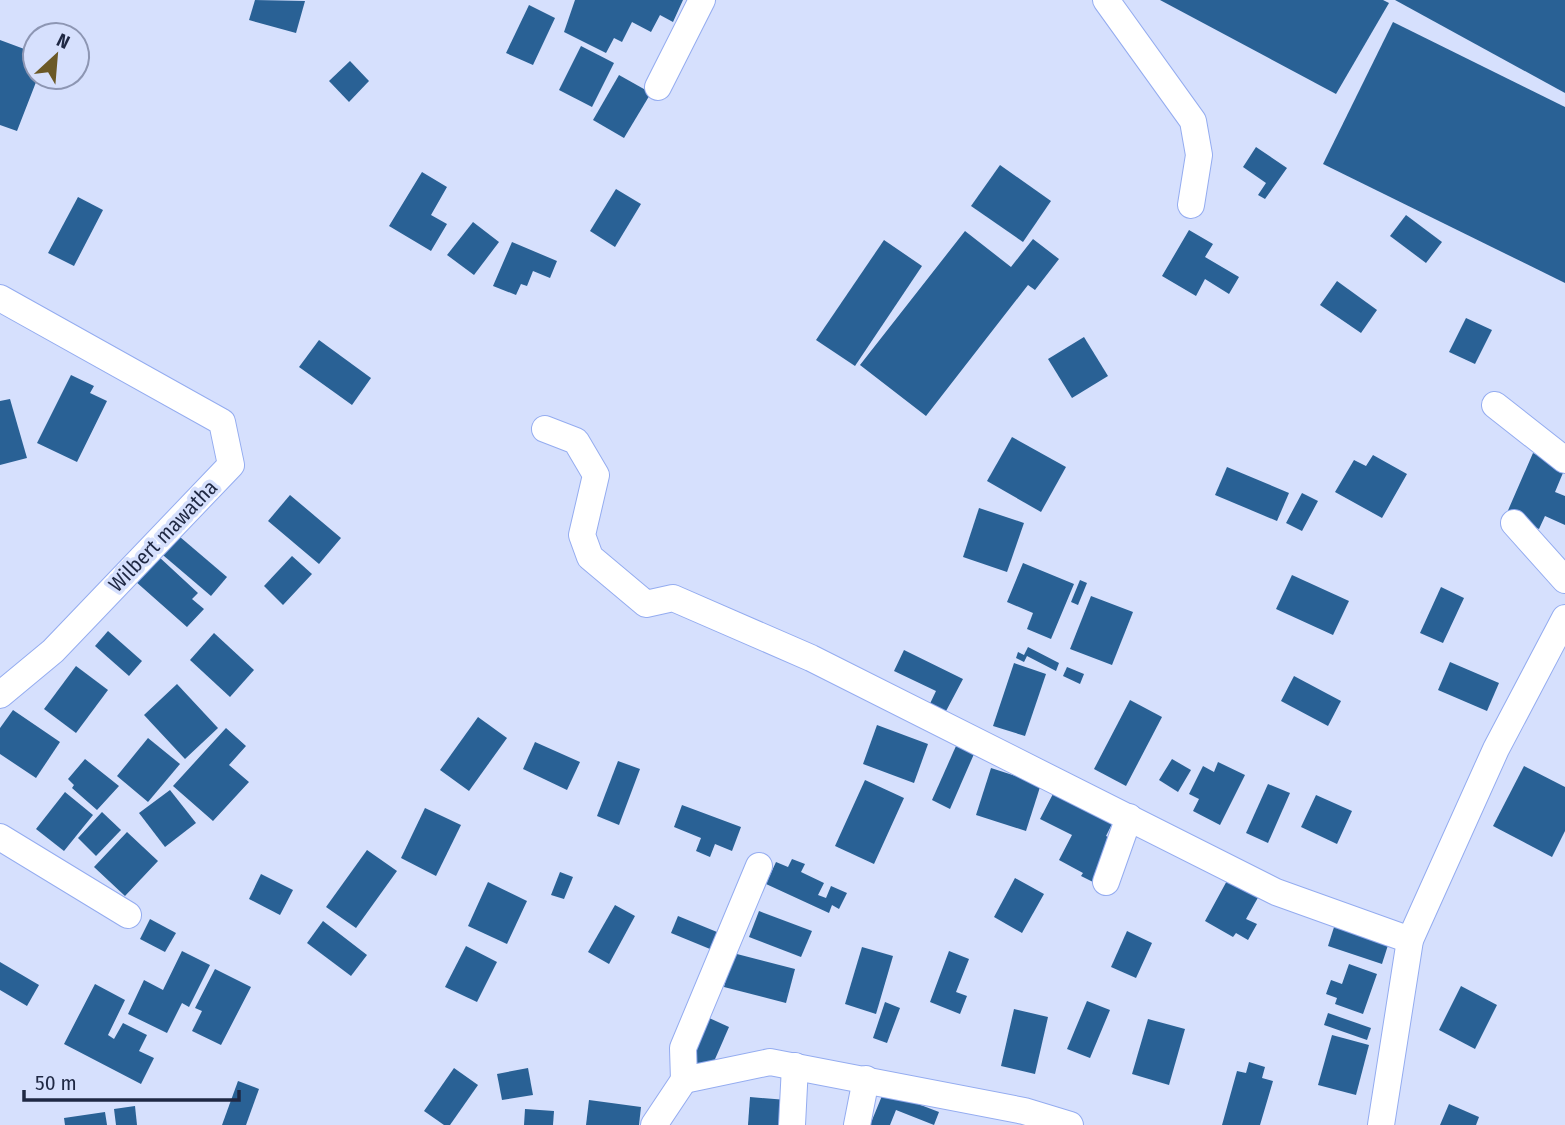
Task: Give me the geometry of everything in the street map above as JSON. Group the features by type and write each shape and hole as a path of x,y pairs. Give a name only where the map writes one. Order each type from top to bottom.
{"street":[{"path":"658,87 702,0"},
{"path":"1106,0 1193,121 1199,155 1191,205"},
{"name":"Wilbert mawatha","path":"0,298 222,422 231,465 53,651 0,695"},
{"path":"1495,405 1565,460"},
{"path":"545,429 576,441 596,475 582,535 590,557 646,604 673,598 811,659 1276,892 1410,940"},
{"path":"1514,523 1565,580"},
{"path":"1381,1125 1410,940 1496,749 1565,618"},
{"path":"1106,882 1129,817"},
{"path":"0,837 128,915"},
{"path":"654,1125 684,1080 683,1048 759,866"},
{"path":"684,1080 770,1062 866,1079 1023,1118 1070,1125"},
{"path":"792,1125 795,1066"},
{"path":"857,1125 866,1079"}],"building":[{"path":"255,0 305,1 296,33 249,20"},
{"path":"575,0 683,0 673,22 660,15 651,32 632,22 622,42 614,38 606,53 564,32"},
{"path":"1160,0 1383,0 1389,3 1336,94"},
{"path":"1395,0 1565,0 1565,93"},
{"path":"529,5 555,18 533,65 506,53"},
{"path":"1393,22 1565,107 1565,283 1323,164"},
{"path":"0,40 21,48 21,91 33,91 17,131 0,125"},
{"path":"581,46 614,63 592,107 559,90"},
{"path":"350,61 369,81 349,102 329,81"},
{"path":"619,75 651,93 624,138 593,120"},
{"path":"1256,147 1287,168 1265,199 1258,195 1266,183 1243,167"},
{"path":"1000,165 1051,201 1023,242 971,206"},
{"path":"422,172 447,187 431,215 447,224 431,251 389,226"},
{"path":"616,189 641,204 615,247 590,231"},
{"path":"78,197 103,210 74,266 48,253"},
{"path":"1406,215 1442,242 1426,263 1390,236"},
{"path":"473,222 499,242 474,275 447,255"},
{"path":"1189,230 1213,244 1205,257 1239,277 1229,294 1205,279 1196,296 1162,276"},
{"path":"965,231 1011,267 1033,239 1059,259 1035,290 1028,285 926,416 860,365"},
{"path":"884,240 922,266 855,366 816,340"},
{"path":"512,242 557,261 550,278 533,271 527,286 521,284 516,295 493,286"},
{"path":"1337,281 1377,310 1361,333 1320,305"},
{"path":"1466,318 1492,330 1475,364 1449,352"},
{"path":"1084,337 1108,376 1072,398 1048,359"},
{"path":"319,340 371,378 352,405 299,367"},
{"path":"71,375 94,386 90,393 107,401 77,462 37,443"},
{"path":"10,399 27,458 0,465 0,401"},
{"path":"1012,437 1066,467 1041,512 987,481"},
{"path":"1533,453 1565,468 1555,492 1565,496 1565,525 1545,516 1539,529 1506,515"},
{"path":"1373,455 1407,474 1382,518 1335,492 1354,460 1366,466"},
{"path":"1227,467 1289,493 1277,521 1215,495"},
{"path":"1302,493 1318,501 1302,531 1286,523"},
{"path":"290,495 341,538 319,564 268,521"},
{"path":"979,508 1024,523 1007,572 963,557"},
{"path":"173,531 227,577 211,596 157,550"},
{"path":"158,556 198,593 192,599 204,609 187,627 135,581"},
{"path":"292,556 312,574 283,605 264,586"},
{"path":"1023,563 1074,584 1051,639 1027,629 1033,613 1007,602"},
{"path":"1292,575 1349,601 1333,635 1276,609"},
{"path":"1080,580 1087,583 1078,605 1071,602"},
{"path":"1441,587 1464,598 1443,643 1420,633"},
{"path":"1091,596 1133,612 1112,665 1070,649"},
{"path":"108,631 142,661 129,676 95,646"},
{"path":"214,633 254,670 230,697 190,660"},
{"path":"1028,647 1059,663 1056,671 1027,656 1024,662 1016,658 1018,652 1024,655"},
{"path":"904,650 963,679 945,713 926,712 936,691 894,671"},
{"path":"1450,662 1499,683 1487,711 1438,690"},
{"path":"1014,663 1046,674 1025,736 993,726"},
{"path":"76,666 108,690 76,733 44,709"},
{"path":"1067,667 1084,674 1080,684 1063,676"},
{"path":"1294,676 1341,701 1328,726 1281,701"},
{"path":"177,684 218,728 185,759 144,715"},
{"path":"1130,700 1162,717 1126,786 1094,769"},
{"path":"13,710 60,742 36,778 0,754 0,728"},
{"path":"478,717 507,738 469,791 440,770"},
{"path":"877,725 928,744 914,783 863,764"},
{"path":"226,728 246,746 229,765 249,782 213,821 173,786"},
{"path":"148,738 180,764 148,802 117,776"},
{"path":"535,742 580,762 567,790 523,769"},
{"path":"956,746 974,754 950,809 932,800"},
{"path":"85,759 119,786 97,810 72,788 74,785 68,779"},
{"path":"1172,759 1191,770 1178,792 1159,780"},
{"path":"618,761 640,769 619,825 597,816"},
{"path":"1218,762 1245,775 1220,825 1193,811 1199,799 1189,794 1203,766 1214,772"},
{"path":"1524,766 1565,787 1565,831 1552,857 1493,826"},
{"path":"991,768 1041,784 1026,831 976,815"},
{"path":"865,780 904,798 874,864 835,846"},
{"path":"1268,784 1290,793 1268,843 1246,833"},
{"path":"170,790 196,823 165,847 139,813"},
{"path":"1055,790 1114,820 1106,836 1116,841 1095,883 1059,860 1072,835 1040,819"},
{"path":"65,792 93,815 64,851 36,829"},
{"path":"1316,795 1352,811 1337,844 1301,827"},
{"path":"682,805 741,827 732,851 715,844 710,857 696,851 701,838 674,827"},
{"path":"425,808 461,825 436,876 401,858"},
{"path":"102,812 121,830 96,856 78,838"},
{"path":"127,832 158,861 125,896 94,867"},
{"path":"367,850 397,871 356,928 326,907"},
{"path":"792,859 805,864 801,872 824,883 818,895 826,898 831,886 847,893 839,909 832,905 829,913 766,884 776,862 788,867"},
{"path":"560,872 573,877 564,899 551,895"},
{"path":"261,874 293,890 280,915 249,899"},
{"path":"1229,877 1260,894 1246,919 1257,924 1248,940 1236,933 1233,937 1205,921"},
{"path":"1015,878 1044,894 1022,933 994,917"},
{"path":"488,882 527,901 507,944 468,926"},
{"path":"615,905 635,916 609,964 588,952"},
{"path":"759,911 812,931 801,957 749,937"},
{"path":"678,916 717,932 710,949 671,933"},
{"path":"150,919 176,933 165,952 140,939"},
{"path":"323,921 367,955 351,976 307,943"},
{"path":"1335,924 1389,942 1382,964 1328,946"},
{"path":"1127,931 1152,943 1136,978 1111,967"},
{"path":"466,946 497,962 477,1002 445,987"},
{"path":"862,947 893,956 876,1014 845,1004"},
{"path":"182,951 210,965 189,1007 182,1003 167,1033 128,1014 144,980 163,990"},
{"path":"949,951 969,959 956,992 967,996 960,1014 930,1002"},
{"path":"733,953 795,969 786,1003 724,987"},
{"path":"0,962 39,985 27,1006 0,990"},
{"path":"1349,964 1377,974 1363,1014 1335,1004 1337,998 1326,994 1331,980 1342,984"},
{"path":"215,969 251,987 221,1045 192,1031 202,1011 195,1008"},
{"path":"95,984 125,1000 108,1035 114,1039 123,1023 147,1035 139,1051 154,1058 141,1084 64,1044"},
{"path":"1461,986 1497,1005 1475,1049 1439,1030"},
{"path":"1087,1001 1110,1010 1090,1058 1067,1049"},
{"path":"885,1002 900,1008 887,1043 873,1038"},
{"path":"1014,1009 1048,1017 1035,1074 1001,1066"},
{"path":"1328,1013 1371,1028 1367,1040 1324,1025"},
{"path":"707,1017 729,1027 709,1073 687,1063"},
{"path":"1148,1019 1185,1029 1169,1085 1132,1074"},
{"path":"1332,1035 1369,1045 1356,1095 1318,1085"},
{"path":"1249,1062 1265,1067 1262,1078 1273,1081 1260,1125 1222,1125 1237,1071 1246,1073"},
{"path":"454,1068 478,1085 450,1125 444,1125 424,1111"},
{"path":"528,1068 533,1095 502,1100 497,1074"},
{"path":"238,1081 259,1089 246,1125 222,1125"},
{"path":"884,1091 939,1112 934,1125 896,1110 890,1125 870,1125"},
{"path":"750,1097 787,1100 785,1125 748,1125"},
{"path":"589,1100 641,1107 639,1125 586,1125"},
{"path":"1449,1104 1479,1117 1476,1125 1440,1125"},
{"path":"135,1106 137,1125 116,1125 114,1109"},
{"path":"525,1109 554,1111 553,1125 524,1125"},
{"path":"105,1112 107,1125 65,1125 64,1118"}]}
